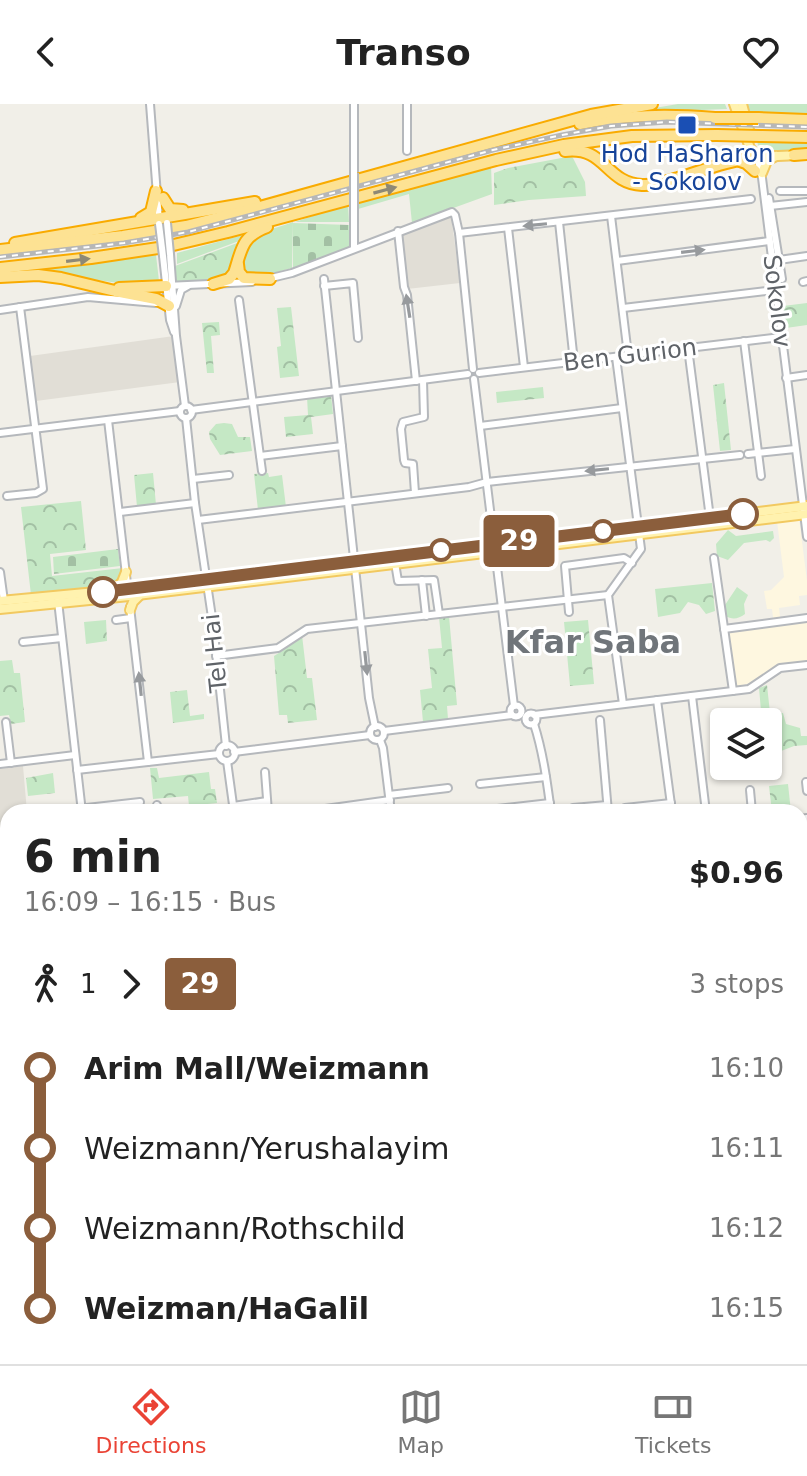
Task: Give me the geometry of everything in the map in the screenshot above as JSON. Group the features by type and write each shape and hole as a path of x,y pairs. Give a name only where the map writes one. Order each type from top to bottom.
{"highway":[{"path":"492,143 591,115 652,104"},
{"path":"0,248 245,204 492,143 628,117 667,114 807,120"},
{"path":"213,284 231,278 245,241 256,232 282,221 350,205 503,159 564,145 649,135 807,137"},
{"path":"503,159 583,151 620,178 644,185 748,158"},
{"path":"794,155 807,154"},
{"path":"748,158 746,163 758,172"},
{"path":"0,248 100,239 186,226 356,176"},
{"path":"129,223 151,212 160,195 168,207 175,210 245,204"},
{"path":"0,268 165,247 350,205"},
{"path":"238,261 239,272 244,278 270,279"},
{"path":"0,277 38,275 115,288 169,286"},
{"path":"74,280 156,299 171,309"}],"main road":[{"name":"Sokolov","path":"732,104 748,158"},
{"name":"Sokolov","path":"742,104 748,158"},
{"path":"748,158 794,155"},
{"path":"758,172 776,156"},
{"path":"638,530 710,518 804,512"},
{"path":"1,604 209,586 356,564 804,512"},
{"path":"356,564 395,563 495,548"},
{"path":"131,614 135,599 142,591 194,581 203,574 203,562"},
{"path":"113,591 126,574"},
{"path":"126,574 129,582 142,591"},
{"path":"194,581 209,586"},
{"path":"59,599 113,591 128,592"}],"street":[{"path":"150,104 171,324 176,336 185,409"},
{"path":"354,104 356,176 350,205 354,248"},
{"path":"407,104 407,151"},
{"name":"Sokolov","path":"748,158 758,172 763,191 807,537"},
{"path":"780,191 807,191"},
{"path":"769,198 782,279"},
{"path":"459,233 751,199"},
{"path":"770,206 807,202"},
{"path":"169,286 237,284 270,279 452,212 455,215 514,706 511,709 517,714"},
{"path":"611,216 628,355"},
{"path":"559,222 574,362"},
{"path":"508,228 524,367"},
{"path":"398,231 424,417 403,422 401,429 405,463 413,464 415,493"},
{"path":"617,261 769,241"},
{"path":"779,260 807,256"},
{"path":"358,338 353,283 324,282 369,698 375,727"},
{"path":"171,309 183,288 190,285"},
{"path":"623,308 775,290"},
{"path":"0,310 92,297 161,304 171,309"},
{"path":"239,300 262,471"},
{"path":"7,496 36,493 43,489 20,307"},
{"name":"Ben Gurion","path":"0,433 781,337"},
{"path":"744,341 761,476"},
{"path":"688,348 710,518"},
{"path":"216,656 278,648 307,629 608,595 641,549 616,357"},
{"path":"786,378 807,375"},
{"path":"480,426 622,408"},
{"name":"Tel Hai","path":"185,409 191,414 186,418 203,562 209,586 226,746"},
{"path":"108,420 148,762"},
{"path":"260,456 342,446"},
{"path":"198,520 469,487 487,482 795,449"},
{"path":"193,479 229,475"},
{"path":"120,512 195,503"},
{"path":"569,612 565,566 624,558 632,563"},
{"path":"714,558 733,691"},
{"path":"191,560 203,562"},
{"path":"395,563 398,581 434,580 439,614"},
{"path":"0,572 1,604"},
{"path":"422,580 426,616"},
{"path":"608,595 623,704"},
{"path":"59,599 81,804"},
{"path":"116,620 131,614"},
{"path":"724,629 807,618"},
{"path":"23,642 62,638"},
{"path":"530,717 749,689 780,668 807,665"},
{"path":"692,696 705,804"},
{"path":"657,700 671,803 662,804"},
{"path":"384,731 517,714 537,719 534,724 540,741 550,803 541,804"},
{"path":"600,720 607,804"},
{"path":"6,722 11,763"},
{"path":"370,735 371,730 379,726 384,731 384,737 380,740"},
{"path":"370,735 380,740"},
{"path":"234,752 370,735"},
{"path":"380,740 390,804"},
{"path":"219,754 226,746 234,752"},
{"path":"227,761 234,752"},
{"path":"77,770 219,754"},
{"path":"219,754 227,761"},
{"path":"0,764 75,755"},
{"path":"227,761 232,804"},
{"path":"265,772 267,804"},
{"path":"480,784 546,777"},
{"path":"806,782 807,791"},
{"path":"351,804 448,788"},
{"path":"750,790 751,804"},
{"path":"254,804 267,801"},
{"path":"126,804 140,802"}],"shaded area":[{"path":"451,215 460,283 407,289 401,233"},
{"path":"174,336 180,382 36,401 30,356"},
{"path":"799,518 807,595 799,596 800,605 779,608 781,624 807,621 807,663 781,667 757,681 736,687 728,631 774,625 772,609 767,609 764,591 771,590 784,577 777,521"},
{"path":"23,766 26,804 0,804 0,769"}],"green space":[{"path":"678,104 725,104 727,109 625,113"},
{"path":"744,104 807,104 807,116 746,112"},
{"path":"757,141 807,141 807,151 760,153"},
{"path":"572,156 585,182 586,196 494,205 494,173"},
{"path":"491,165 492,194 412,223 409,194 358,209 358,201"},
{"path":"348,204 349,222 295,222"},
{"path":"293,222 292,268 266,275 247,276 241,272 247,249 256,236"},
{"path":"293,223 349,225 351,247 293,269"},
{"path":"247,234 239,241 177,264 177,253"},
{"path":"240,242 231,273 220,280 175,283 175,266"},
{"path":"156,255 159,281 125,284 22,269"},
{"path":"807,303 807,325 786,328 783,306"},
{"path":"291,307 299,376 280,378 277,308"},
{"path":"219,322 220,335 211,336 214,373 207,373 202,323"},
{"path":"724,383 731,450 720,451 713,385"},
{"path":"543,387 544,398 497,403 496,392"},
{"path":"331,395 333,414 311,417 313,434 286,437 284,417 308,415 307,397"},
{"path":"216,424 232,424 238,437 250,437 252,451 220,455 209,432"},
{"path":"153,473 156,505 137,507 134,475"},
{"path":"268,473 269,477 282,475 286,507 258,510 254,474"},
{"path":"81,501 86,550 50,554 52,576 123,568 123,577 114,587 31,595 21,507"},
{"path":"728,530 736,536 773,531 774,538 770,542 744,543 728,560 717,556 716,544"},
{"path":"118,549 120,566 54,574 53,557"},
{"path":"712,583 715,611 706,614 699,605 688,602 680,613 658,617 655,589"},
{"path":"737,587 748,595 744,604 745,614 731,618 725,616 725,605"},
{"path":"449,616 457,705 447,706 448,719 423,722 420,690 432,688 428,649 442,648 439,617"},
{"path":"106,620 107,641 86,644 84,622"},
{"path":"588,620 594,684 570,686 564,622"},
{"path":"302,635 307,678 312,678 317,720 288,723 287,715 279,715 274,656 293,636"},
{"path":"12,660 14,673 20,673 25,722 11,724 9,715 0,716 0,661"},
{"path":"767,685 769,708 761,708 759,688"},
{"path":"187,690 190,716 204,714 204,719 173,723 170,692"},
{"path":"782,713 786,724 800,728 801,736 807,736 807,745 782,751"},
{"path":"150,768 157,768 159,778 209,772 217,803 189,804 188,796 153,799"},
{"path":"53,773 55,793 28,796 26,778"},
{"path":"788,784 790,804 771,804 769,786"}],"railway":[{"path":"0,257 124,243 188,232 493,150 611,126 667,122 807,127"}],"bus line":[{"name":"29","path":"103,592 743,514"}],"place":[{"name":"Hod HaSharon - Sokolov","path":"687,125"}],"district":[{"name":"Kfar Saba","path":"593,642"}]}
